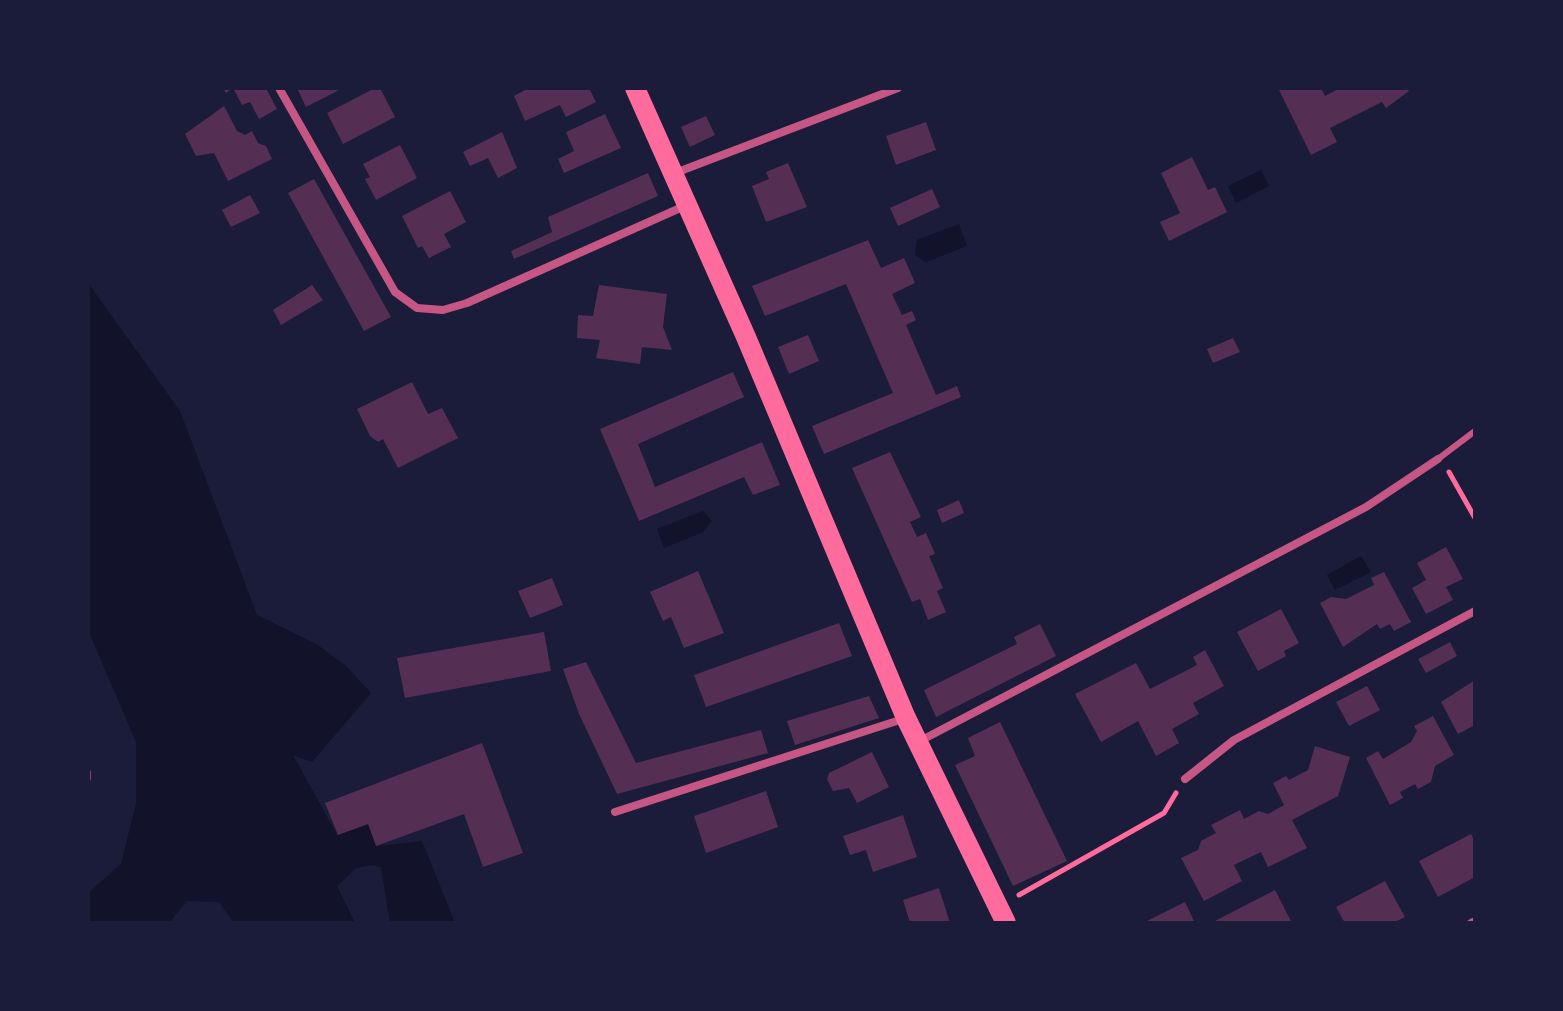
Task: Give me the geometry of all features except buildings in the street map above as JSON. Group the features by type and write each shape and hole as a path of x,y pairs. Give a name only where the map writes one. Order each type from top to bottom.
{"main road":[{"path":"635,88 906,718 1002,914"}],"street":[{"path":"279,88 395,292 417,308 443,310 467,303 687,204"},
{"path":"674,173 898,88"},
{"path":"917,742 1366,507 1438,459"},
{"path":"1185,779 1234,740 1475,611"},
{"path":"615,812 906,718"}],"lane":[{"path":"1438,459 1475,431"}],"path":[{"path":"1438,459 1453,477 1475,518"},
{"path":"88,772 88,779"},
{"path":"1002,914 1164,813 1185,779"}],"shaded area":[{"path":"1261,170 1269,186 1236,203 1228,186"},
{"path":"959,224 967,246 926,262 915,255 917,240"},
{"path":"88,283 180,411 257,615 318,645 347,667 371,693 312,762 293,755 337,835 368,824 377,846 422,841 455,923 390,923 381,867 371,865 356,868 337,886 355,923 234,923 219,902 187,901 169,923 88,923 88,893 121,864 136,803 136,742 88,630"},
{"path":"703,511 712,521 703,532 664,548 657,529"},
{"path":"1361,556 1371,572 1335,590 1327,575"}]}
